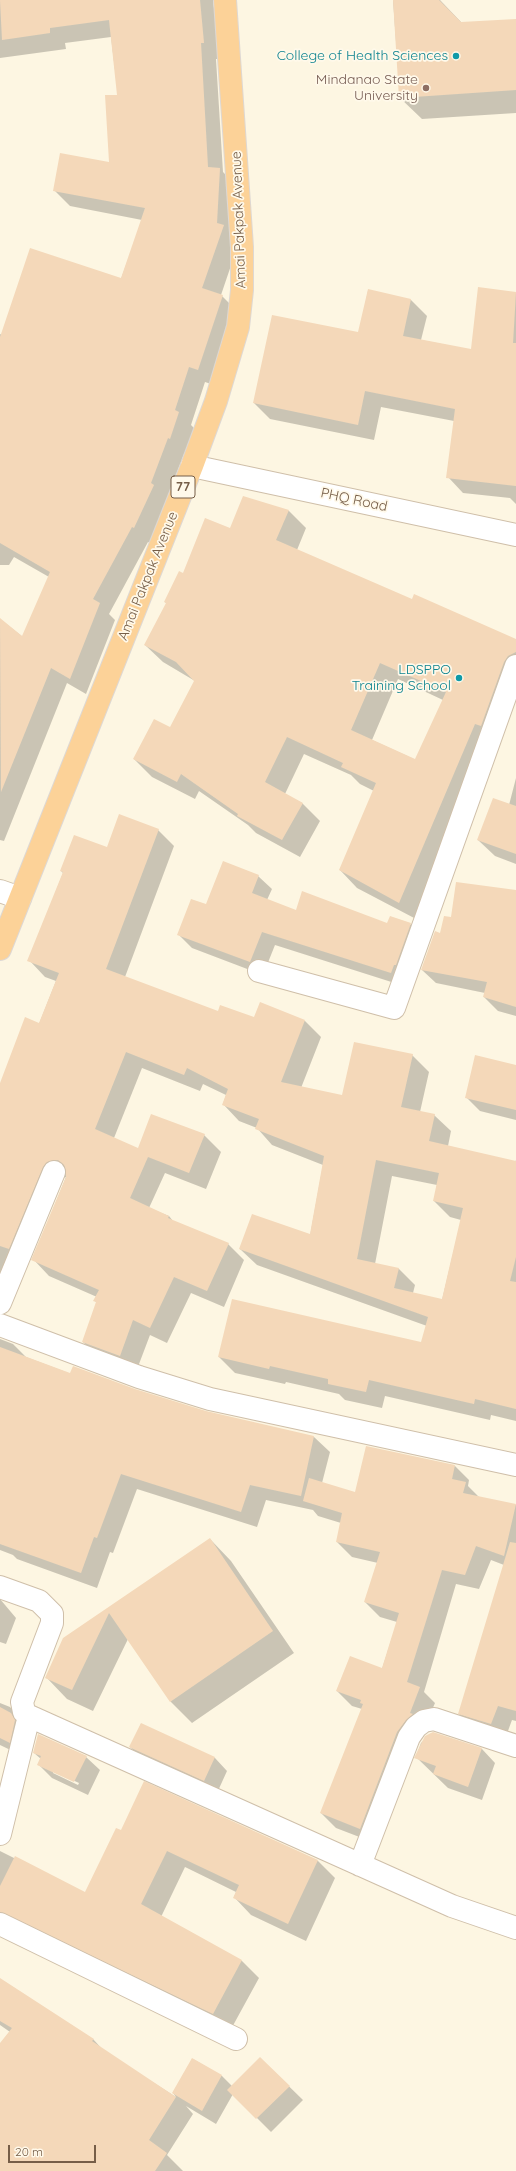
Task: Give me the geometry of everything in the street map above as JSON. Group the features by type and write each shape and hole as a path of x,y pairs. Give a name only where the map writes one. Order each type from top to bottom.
{"highway":[{"name":"Amai Pakpak Avenue","path":"0,949 10,895 192,466 216,401 238,327 242,290 241,232 225,0"}],"street":[{"name":"PHQ Road","path":"192,466 516,535"},
{"path":"259,972 394,1008 516,666"},
{"path":"0,1304 54,1172"},
{"path":"0,1325 138,1377 210,1399 516,1465"},
{"path":"0,1587 39,1601 52,1614 52,1623 22,1702 24,1712 28,1716 452,1906 516,1928"},
{"path":"0,1834 28,1716"},
{"path":"360,1865 409,1738 416,1727 424,1721 434,1719 516,1746"},
{"path":"0,1924 236,2039"}],"building":[{"path":"0,0 200,0 204,43 201,43 208,167 220,168 217,223 224,225 202,288 223,295 198,370 189,367 175,410 179,412 170,439 168,438 151,483 154,485 134,528 132,527 93,599 100,603 70,679 51,668 1,792 0,618 22,636 50,572 0,543 0,337 30,248 121,278 145,208 53,191 60,153 109,162 105,95 117,95 109,20 50,28 50,33 2,40"},
{"name":"College of Health Sciences","path":"393,0 439,0 461,22 516,19 516,90 399,98"},
{"path":"478,287 516,292 513,343 516,343 516,486 446,478 455,409 365,391 358,425 253,403 272,315 358,332 368,289 411,299 403,336 471,349"},
{"path":"243,496 289,510 276,540 412,599 414,594 516,639 516,652 508,656 504,662 481,726 475,724 399,903 339,870 376,783 341,767 343,763 287,737 265,782 303,803 282,840 237,816 238,814 181,774 177,782 133,759 154,719 170,727 194,681 176,662 144,645 166,603 164,602 179,571 183,573 205,518 230,528","holes":["380,663 446,692 415,759 351,730"]},
{"path":"493,798 516,806 516,854 477,840"},
{"path":"119,814 159,829 106,969 218,1011 220,1005 254,1017 260,1002 305,1020 281,1082 342,1095 354,1042 413,1054 401,1107 435,1114 429,1141 516,1161 516,1257 510,1281 516,1282 516,1409 475,1399 474,1404 369,1380 366,1392 328,1384 328,1379 270,1366 269,1369 218,1357 232,1299 421,1342 428,1317 239,1249 252,1214 310,1234 324,1156 255,1129 259,1119 222,1105 228,1089 187,1068 184,1075 126,1052 95,1129 138,1148 151,1114 205,1134 189,1173 148,1157 130,1198 169,1216 168,1218 229,1243 207,1291 174,1277 150,1328 133,1320 120,1356 82,1342 96,1302 93,1301 99,1290 31,1260 66,1177 64,1165 58,1160 47,1162 43,1167 9,1249 0,1246 0,1083 25,1017 39,1023 59,973 27,961 63,872 60,871 74,835 107,847","holes":["376,1160 439,1173 433,1201 463,1208 442,1299 394,1288 399,1268 357,1259"]},
{"path":"223,861 259,875 252,893 296,910 302,891 387,923 390,916 411,923 396,965 394,965 391,973 262,932 250,962 177,935 191,899 206,904"},
{"path":"456,882 516,890 516,1007 483,997 487,982 421,970 435,931 440,933 444,916 451,917"},
{"path":"475,1055 516,1065 516,1110 465,1098"},
{"path":"0,1347 70,1373 73,1366 135,1389 206,1411 314,1436 301,1496 250,1485 241,1512 121,1474 97,1538 94,1537 81,1573 0,1544"},
{"path":"366,1446 455,1465 452,1479 466,1482 463,1493 516,1504 504,1556 476,1546 465,1575 442,1570 407,1682 420,1687 410,1713 413,1714 406,1720 397,1732 360,1829 320,1813 363,1704 360,1703 361,1700 336,1691 350,1656 382,1668 399,1613 364,1602 380,1552 336,1542 342,1513 303,1501 309,1478 355,1492"},
{"path":"210,1538 273,1631 170,1702 109,1613 72,1690 45,1678 63,1638"},
{"path":"510,1542 516,1543 516,1711 498,1706 491,1724 458,1714"},
{"path":"0,1707 11,1713 15,1720 10,1743 0,1738"},
{"path":"141,1723 215,1757 204,1781 129,1747"},
{"path":"433,1732 482,1748 468,1787 433,1774 436,1766 414,1758 425,1736"},
{"path":"38,1734 87,1756 74,1782 37,1765 41,1756 33,1753"},
{"path":"144,1781 318,1860 288,1924 233,1898 239,1885 167,1851 141,1904 242,1960 213,2014 0,1912 0,1886 15,1856 85,1892 116,1828 121,1830"},
{"path":"0,1978 94,2039 92,2041 176,2097 149,2140 167,2153 155,2171 0,2171 0,2043 12,2028 0,2021"},
{"path":"260,2057 290,2086 256,2119 227,2090"},
{"path":"192,2058 222,2075 202,2111 172,2093"}],"place":[{"name":"College of Health Sciences","path":"456,56"},
{"name":"Mindanao State University","path":"426,88"},
{"name":"LDSPPO Training School","path":"459,678"}]}
